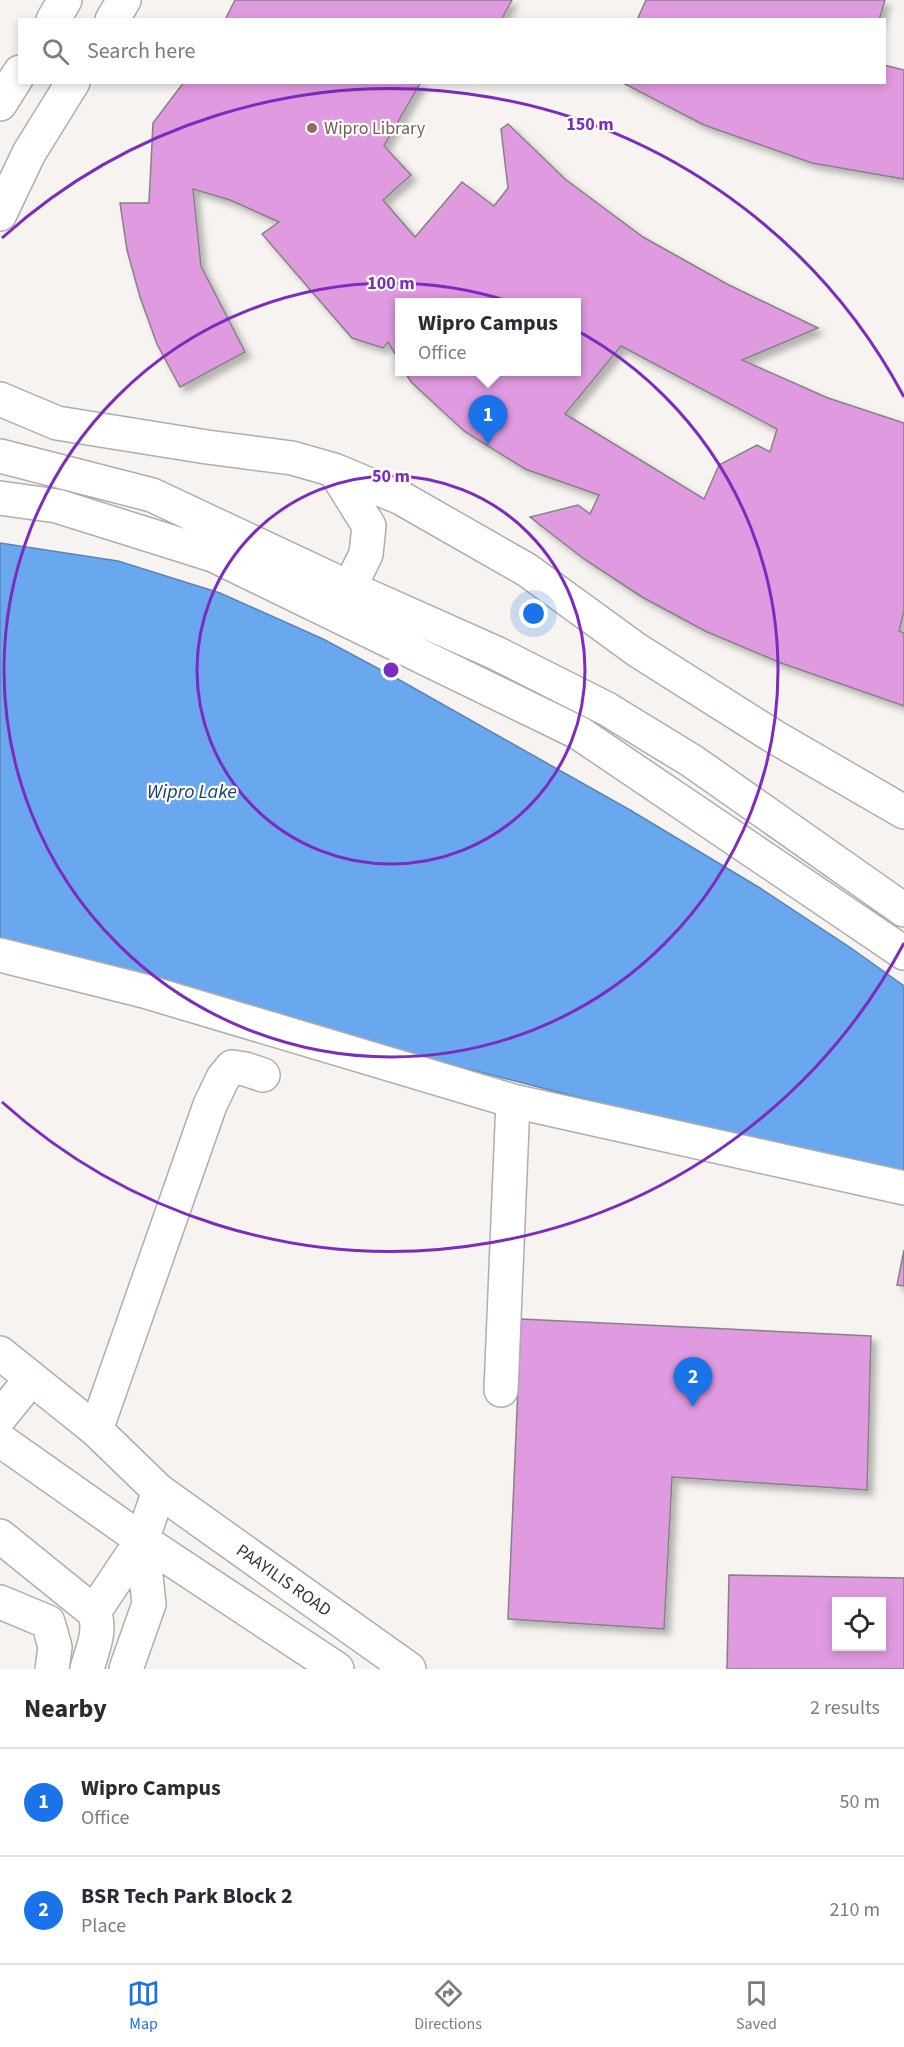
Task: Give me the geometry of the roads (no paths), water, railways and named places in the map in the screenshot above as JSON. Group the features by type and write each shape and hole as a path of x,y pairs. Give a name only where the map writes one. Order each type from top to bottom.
{"main road":[{"path":"53,18 65,0"},
{"path":"113,18 124,0"},
{"path":"0,104 18,75"},
{"path":"0,214 29,153 72,84"},
{"path":"0,399 57,423 292,458 334,470 401,498 527,570 637,650 773,736 904,812"},
{"path":"0,456 153,495 579,733 904,953"},
{"path":"334,470 369,526 366,554 343,601"},
{"path":"0,498 57,506 213,555 496,653 607,709 692,761 904,910"},
{"path":"0,955 144,991 513,1101 904,1188"},
{"path":"96,1430 206,1116 223,1078 232,1067 263,1075"},
{"path":"501,1390 513,1101"},
{"name":"PAAYILIS ROAD","path":"0,1353 96,1430 159,1491 409,1669"},
{"path":"0,1417 31,1379"},
{"path":"0,1440 142,1540 337,1669"},
{"path":"94,1612 142,1540 159,1491"},
{"path":"0,1536 94,1612 99,1622 87,1669"},
{"path":"126,1669 149,1605 142,1540"},
{"path":"0,1602 48,1622 55,1647 51,1669"}],"water":[{"name":"Wipro Lake","path":"0,543 118,561 220,593 323,639 630,810 760,888 851,948 904,986 904,1183 409,1054 0,939"}],"place":[{"name":"Wipro Library","path":"312,128"},
{"name":"Wipro Campus","path":"488,445"},
{"name":"BSR Tech Park Block 2","path":"693,1407"}]}
